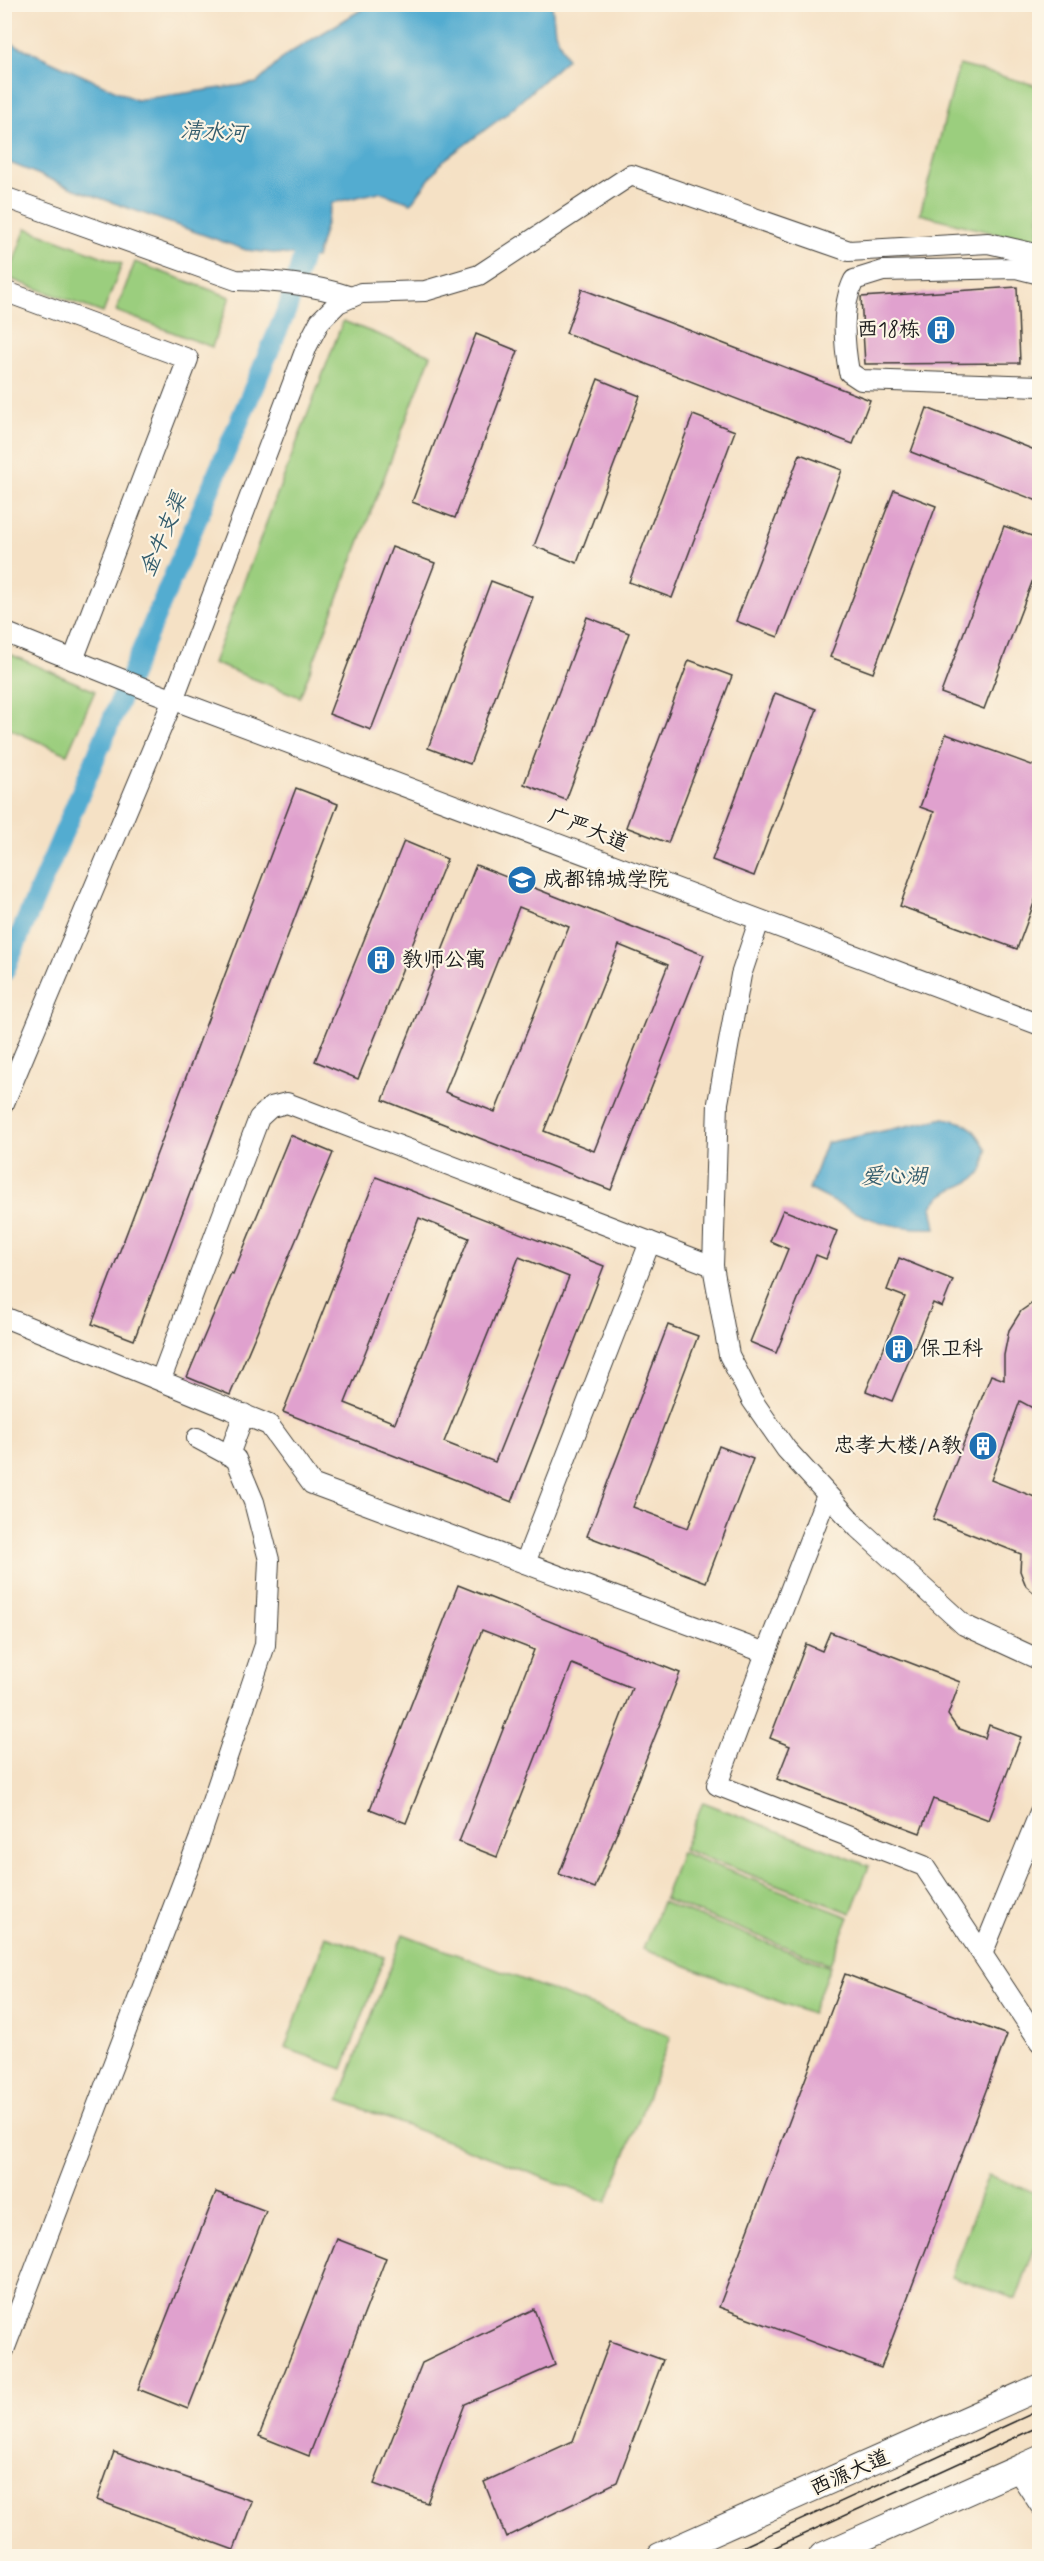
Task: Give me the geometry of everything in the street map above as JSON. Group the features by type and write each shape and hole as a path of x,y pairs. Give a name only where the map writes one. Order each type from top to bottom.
{"main road":[{"name":"西源大道","path":"660,2556 1040,2387"},
{"path":"822,2556 1028,2464"}],"street":[{"path":"4,1103 173,700 307,346 320,321 338,303 361,293 425,291 479,276 632,175 849,251 988,243 1040,255"},
{"path":"4,197 236,280 318,286 351,297"},
{"path":"1040,274 1016,268 883,271 854,280 846,294 846,353 849,372 861,380 1040,386"},
{"path":"4,291 188,359 73,660"},
{"name":"广严大道","path":"4,632 173,700 1040,1025"},
{"path":"759,921 741,975 718,1103 713,1266 729,1354 752,1400 786,1449 858,1528 964,1626 1040,1660"},
{"path":"161,1379 259,1118 271,1107 287,1103 713,1266"},
{"path":"525,1563 650,1242"},
{"path":"4,1317 161,1379 269,1425 312,1484 766,1653"},
{"path":"230,1455 244,1414"},
{"path":"4,2350 199,1840 265,1646 269,1560 254,1502 236,1459 197,1438"},
{"path":"827,1495 717,1785 924,1866 983,1952 1040,2042"},
{"path":"983,1952 1040,1812"},
{"path":"1028,2464 1040,2505"}],"green space":[{"path":"959,65 1039,86 1039,245 920,214"},
{"path":"26,228 122,264 103,313 8,278"},
{"path":"135,262 230,297 212,347 116,311"},
{"path":"343,321 431,355 300,697 213,663"},
{"path":"5,652 95,691 67,754 5,727"},
{"path":"703,1802 869,1866 851,1913 683,1849"},
{"path":"681,1852 849,1917 830,1964 664,1899"},
{"path":"662,1902 830,1967 811,2014 643,1949"},
{"path":"403,1934 671,2036 607,2202 339,2100"},
{"path":"326,1936 384,1957 343,2069 285,2048"},
{"path":"988,2175 1039,2194 1039,2236 1016,2299 951,2276"}],"water":[{"name":"清水河","path":"369,5 552,5 555,32 567,59 505,115 443,161 411,203 379,192 332,203 316,258 246,250 72,188 5,161 5,40 136,100 257,83 286,55"},
{"name":"爱心湖","path":"945,1118 960,1122 970,1128 987,1150 983,1168 978,1176 944,1194 932,1207 936,1228 917,1228 884,1223 855,1212 809,1189 826,1143"}],"building":[{"name":"西18栋","path":"1017,287 1020,363 865,364 861,297"},
{"path":"582,289 870,400 853,444 566,333"},
{"path":"476,334 518,351 455,518 412,502"},
{"path":"598,379 640,396 577,563 534,546"},
{"path":"927,408 1040,452 1040,502 911,452"},
{"path":"693,415 735,431 672,598 629,582"},
{"path":"800,454 842,470 778,637 736,621"},
{"path":"894,490 936,506 873,673 830,657"},
{"path":"1004,526 1040,539 1040,561 984,709 941,693"},
{"path":"392,547 435,563 371,730 329,714"},
{"path":"491,581 533,597 470,764 428,748"},
{"path":"587,617 629,633 566,800 524,784"},
{"path":"689,660 732,676 668,843 626,827"},
{"path":"775,693 817,709 754,876 712,860"},
{"path":"946,734 1040,768 1040,887 1017,949 900,906 934,812 920,807"},
{"path":"296,788 338,804 134,1340 92,1324"},
{"name":"教师公寓","path":"404,841 447,859 358,1079 315,1061"},
{"path":"476,865 704,955 611,1190 383,1100","holes":["519,907 569,927 495,1112 445,1092","619,945 668,965 594,1151 544,1131"]},
{"path":"290,1135 333,1153 230,1395 187,1377 231,1273 233,1274"},
{"path":"376,1177 604,1266 512,1502 283,1412","holes":["419,1218 469,1238 395,1423 345,1403","519,1257 569,1277 495,1462 444,1442"]},
{"path":"783,1210 837,1231 826,1259 816,1255 776,1353 750,1342 788,1249 770,1241"},
{"name":"保卫科","path":"899,1258 953,1280 942,1307 933,1303 892,1401 866,1391 905,1297 887,1290"},
{"name":"忠孝大楼/A教","path":"1040,1298 1040,1412 1020,1401 991,1480 1040,1499 1040,1598 1026,1586 1020,1571 1021,1554 933,1519 991,1375 1004,1380 1004,1355 1009,1330 1021,1311"},
{"path":"668,1325 698,1336 633,1507 688,1528 719,1446 753,1459 706,1582 587,1536"},
{"path":"458,1585 680,1673 595,1888 559,1874 632,1688 572,1664 497,1857 459,1842 534,1650 482,1630 406,1823 370,1809"},
{"path":"830,1632 960,1682 948,1715 957,1728 985,1738 989,1725 1021,1737 989,1820 933,1799 920,1833 777,1779 790,1746 770,1738 806,1644 822,1651"},
{"path":"845,1974 1007,2035 881,2368 719,2307"},
{"path":"216,2192 266,2211 188,2409 138,2389"},
{"path":"337,2239 386,2258 309,2456 259,2436"},
{"path":"534,2309 555,2365 465,2404 427,2503 374,2484 422,2363"},
{"path":"610,2341 663,2360 617,2482 506,2537 484,2482 573,2441"},
{"path":"114,2452 252,2501 234,2550 97,2500"}],"waterway":[{"name":"金牛支渠","path":"4,972 288,307 310,232"}],"tram line":[{"path":"723,2556 1040,2410"},
{"path":"756,2556 1040,2426"}],"place":[{"name":"西18栋","path":"941,330"},
{"name":"成都锦城学院","path":"522,880"},
{"name":"教师公寓","path":"381,960"},
{"name":"保卫科","path":"899,1349"},
{"name":"忠孝大楼/A教","path":"983,1446"}]}
